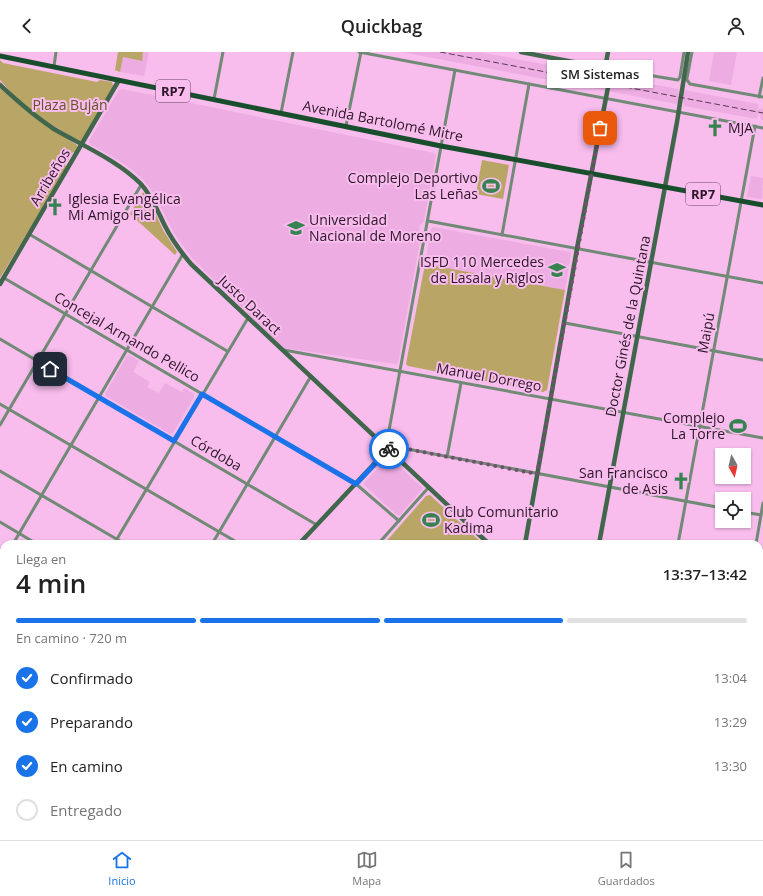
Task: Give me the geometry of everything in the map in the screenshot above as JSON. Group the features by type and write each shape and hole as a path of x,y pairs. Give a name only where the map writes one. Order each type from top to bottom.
{"main road":[{"name":"Avenida Bartolomé Mitre","path":"0,56 441,146 763,205"}],"street":[{"path":"54,66 56,52"},
{"path":"214,99 223,52"},
{"path":"281,113 293,52"},
{"path":"346,126 360,52 763,128"},
{"path":"521,52 675,81 679,79 684,52"},
{"path":"608,52 605,68 610,77"},
{"name":"Doctor Ginés de la Quintana","path":"600,540 679,112 688,52"},
{"path":"692,52 687,78 690,84 761,97 763,78"},
{"path":"388,449 388,436 455,70"},
{"path":"526,540 605,98 610,77 617,70"},
{"name":"Arribeños","path":"0,284 119,80"},
{"path":"502,235 530,84"},
{"name":"Justo Daract","path":"0,85 34,115 127,172 142,184 154,203 173,241 199,272 485,540"},
{"name":"Maipú","path":"679,540 755,126"},
{"path":"0,425 142,184"},
{"path":"428,221 763,283"},
{"path":"29,234 227,350"},
{"path":"15,540 183,254"},
{"name":"Concejal Armando Pellico","path":"4,278 356,484 399,521"},
{"path":"0,471 116,539 227,350 248,318"},
{"path":"565,323 763,360"},
{"name":"Córdoba","path":"0,339 317,525"},
{"name":"Manuel Dorrego","path":"282,350 763,438"},
{"path":"214,540 311,376"},
{"path":"447,457 461,383"},
{"path":"0,404 233,540"},
{"path":"303,540 388,449 395,448 715,507"},
{"path":"382,540 429,487"},
{"path":"757,540 763,503"},
{"path":"751,513 762,515"},
{"path":"0,522 30,540"}],"shaded area":[{"path":"143,52 149,52 144,76 120,72 123,57 141,61"},
{"path":"401,52 479,52 678,89 678,92 683,93 684,90 758,104 759,109 763,107 763,120 761,120 760,114 758,114 757,119 684,106 683,101 678,101 677,104"},
{"path":"714,52 737,52 731,85 709,81"},
{"name":"Universidad Nacional de Moreno","path":"123,89 434,153 436,155 424,221 420,225 418,239 420,241 398,363 395,364 285,348 278,344 192,258 174,233 155,196 147,184 136,173 121,162 90,144 89,141 119,90"},
{"path":"751,176 763,178 762,199 747,197"},
{"path":"433,227 570,252 571,254 565,290 425,264 431,229"},
{"path":"129,355 139,361 133,372 150,382 147,387 159,393 165,383 182,392 184,388 194,394 194,397 173,433 170,434 106,396 105,394"},
{"path":"389,457 423,488 400,515 397,515 363,484"}],"green space":[{"path":"118,52 143,52 142,61 123,57 120,72 115,70"},
{"name":"Plaza Buján","path":"0,60 3,63 97,82 100,80 112,82 113,86 81,142 44,120 17,99 0,80"},
{"name":"Plaza Buján","path":"0,88 28,112 78,147 65,165 67,167 0,278"},
{"name":"Complejo Deportivo Las Leñas","path":"482,160 509,165 503,199 476,194"},
{"path":"143,192 153,208 163,230 177,252 175,255 130,214"},
{"path":"425,264 565,290 547,390 543,392 408,366 406,364"},
{"name":"Club Comunitario Kadima","path":"430,495 479,540 388,540 426,496"}],"railway":[{"path":"440,52 763,113"}],"way so far":[{"path":"389,449 402,448 537,474 600,128"}],"place":[{"name":"SM Sistemas","path":"600,128"},
{"name":"MJA","path":"715,128"},
{"name":"Complejo Deportivo Las Leñas","path":"491,186"},
{"name":"Iglesia Evangélica Mi Amigo Fiel","path":"55,207"},
{"name":"Universidad Nacional de Moreno","path":"296,228"},
{"name":"ISFD 110 Mercedes de Lasala y Riglos","path":"557,270"},
{"name":"Complejo La Torre","path":"738,426"},
{"name":"San Francisco de Asis","path":"681,481"},
{"name":"Club Comunitario Kadima","path":"431,520"}],"route":[{"path":"50,369 174,441 202,394 356,484 389,449"}]}
